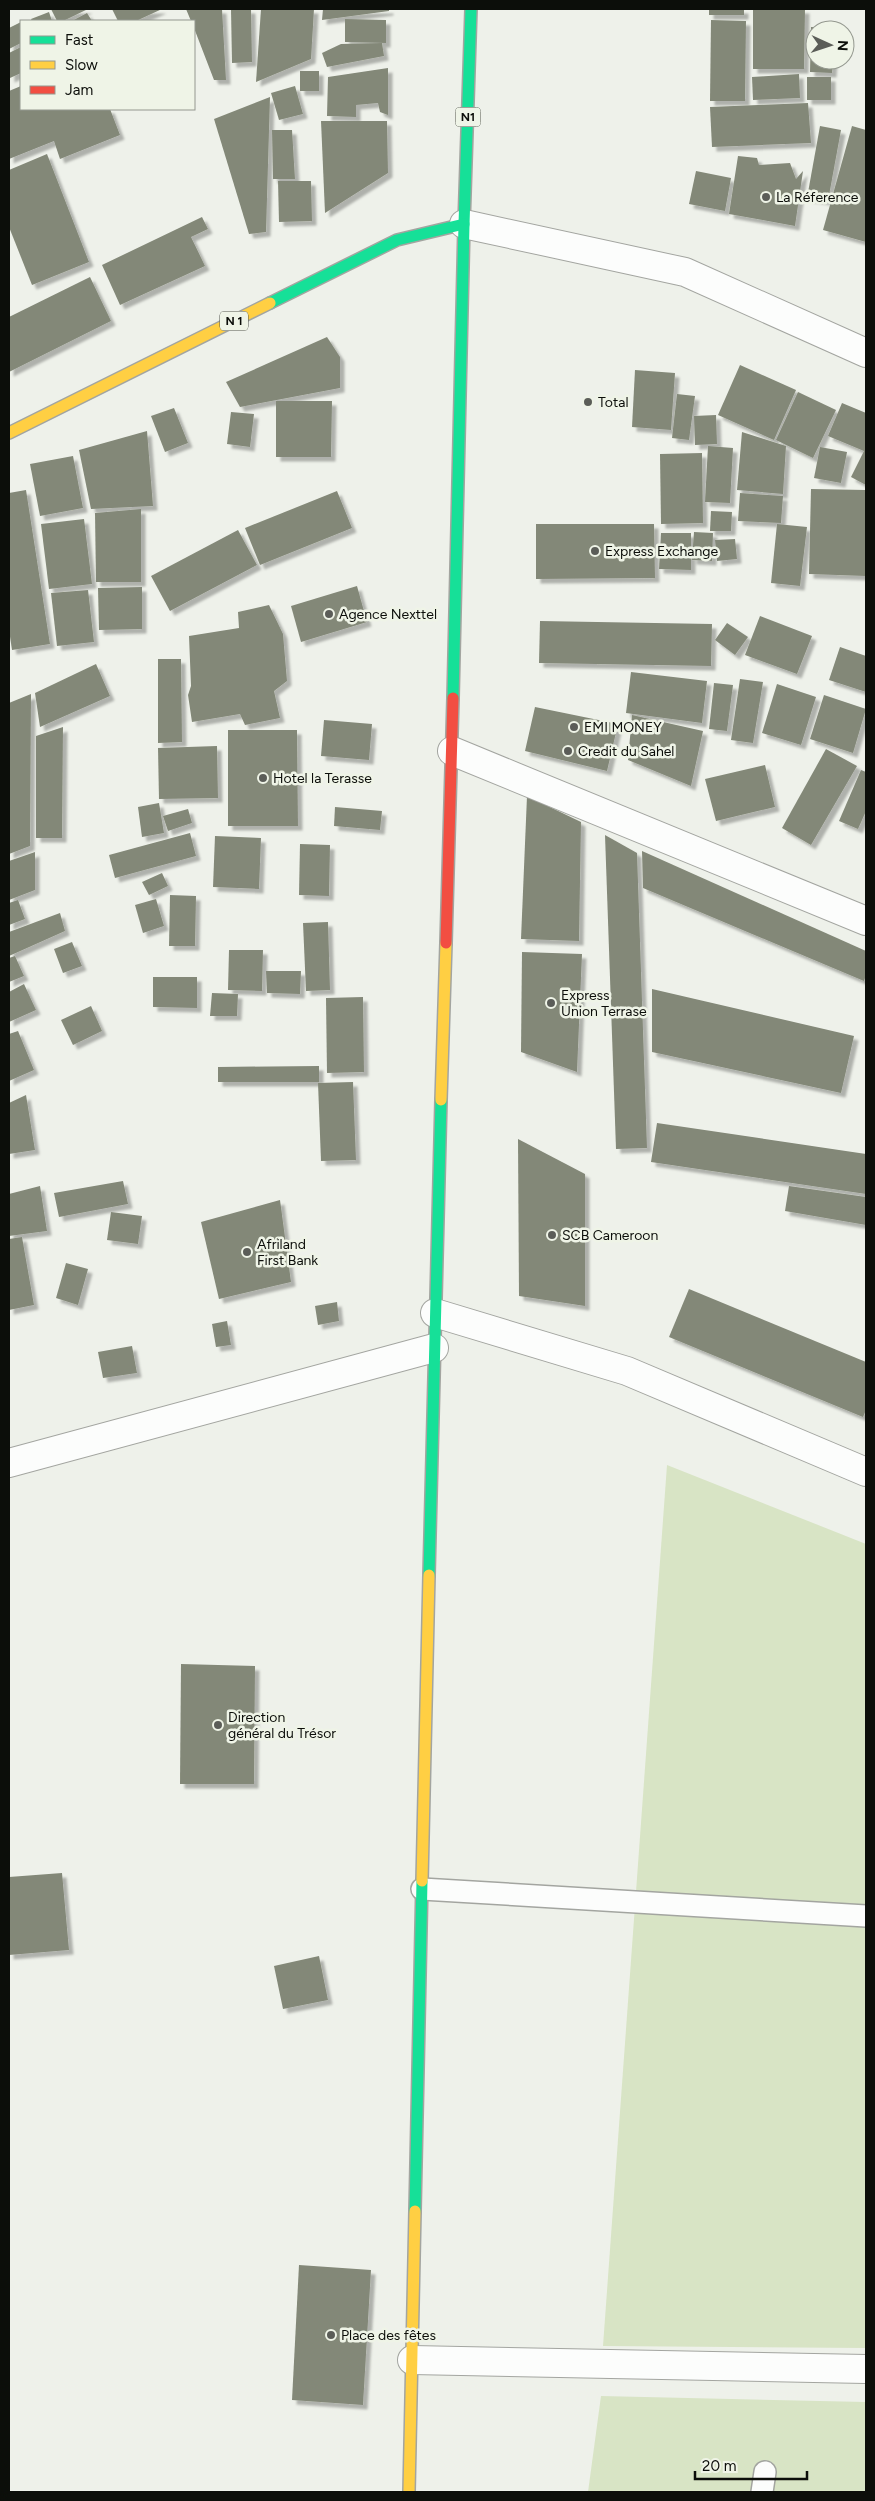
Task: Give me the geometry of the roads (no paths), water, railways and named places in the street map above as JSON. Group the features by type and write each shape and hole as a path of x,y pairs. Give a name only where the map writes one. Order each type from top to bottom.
{"main road":[{"name":"N1","path":"464,224 471,9"},
{"name":"N 1","path":"9,433 397,240 464,224"},
{"path":"409,2492 434,1348 452,751 464,224"}],"street":[{"path":"464,224 685,272 866,353"},
{"path":"452,751 866,921"},
{"path":"435,1313 627,1371 866,1472"},
{"path":"9,1463 434,1348"},
{"path":"412,2360 866,2369"}],"lane":[{"path":"422,1889 866,1916"}],"place":[{"name":"La Réference","path":"766,197"},
{"name":"Total","path":"588,402"},
{"name":"Express Exchange","path":"595,551"},
{"name":"Agence Nexttel","path":"329,614"},
{"name":"EMI MONEY","path":"574,727"},
{"name":"Credit du Sahel","path":"568,751"},
{"name":"Hotel la Terasse","path":"263,778"},
{"name":"Express Union Terrase","path":"551,1003"},
{"name":"SCB Cameroon","path":"552,1235"},
{"name":"Afriland First Bank","path":"247,1252"},
{"name":"Direction général du Trésor","path":"218,1725"},
{"name":"Place des fêtes","path":"331,2335"}]}
